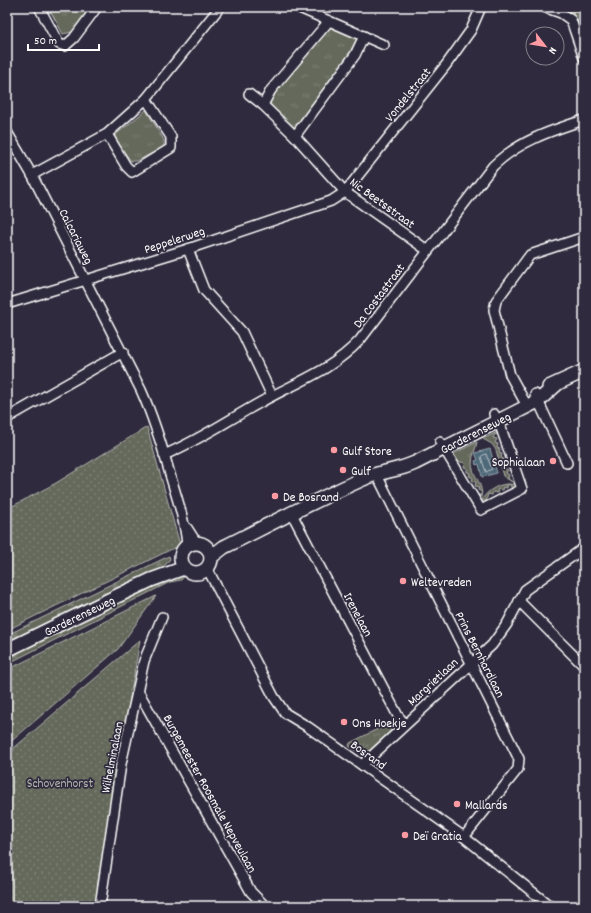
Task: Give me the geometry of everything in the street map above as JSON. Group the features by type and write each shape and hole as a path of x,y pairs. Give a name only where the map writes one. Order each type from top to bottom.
{"main road":[{"name":"Garderenseweg","path":"207,562 224,547 442,445 531,400 557,384 584,371"},
{"path":"192,544 207,562 193,573 183,565 182,552 192,544"},
{"name":"Garderenseweg","path":"7,650 183,565"}],"street":[{"path":"39,7 59,44 65,46 74,38 98,7"},
{"path":"32,175 107,134 146,99 220,7"},
{"path":"297,7 384,45"},
{"name":"Vondelstraat","path":"345,192 472,30 481,7"},
{"path":"544,7 561,13 571,20 584,58"},
{"path":"263,105 270,90 329,21"},
{"path":"294,136 355,55 364,36"},
{"name":"Nic Beetsstraat","path":"249,94 263,105 294,136 345,192 428,250"},
{"path":"107,134 126,166 132,172 170,148 171,138 146,99"},
{"name":"Da Costastraat","path":"164,455 272,396 331,366 347,354 360,340 493,166 507,152 544,133 584,120"},
{"name":"Calcariaweg","path":"7,132 32,175 85,281 123,352 151,413 192,544"},
{"name":"Peppelerweg","path":"7,304 188,249 331,201 345,192"},
{"path":"567,463 531,400 510,375 494,310 496,301 530,255 584,237"},
{"path":"188,249 204,290 242,332 272,396"},
{"path":"7,418 123,352"},
{"path":"442,445 481,510 522,489 496,418"},
{"name":"Prins Bernhardlaan","path":"382,472 471,663 519,759 518,769 464,837"},
{"name":"Irenelaan","path":"292,514 398,716 405,724"},
{"name":"Margrietlaan","path":"362,765 500,635 525,590 584,548"},
{"name":"Bosrand","path":"207,562 216,587 274,697 285,713 308,727 464,837 550,906"},
{"path":"519,601 584,666"},
{"name":"Wilhelminalaan","path":"100,906 121,764 144,661 162,617"},
{"name":"Burgemeester Roosmale Nepveulaan","path":"138,691 251,892 265,906"}],"green space":[{"path":"48,7 90,7 72,32 63,34"},
{"path":"564,7 584,7 584,42 577,20 563,10"},
{"path":"330,27 357,38 350,52 293,129 269,105 274,92"},
{"path":"146,110 164,140 164,147 137,161 131,161 113,137"},
{"path":"147,427 180,545 7,630 7,509 56,483"},
{"path":"499,431 498,435 495,434 493,438 497,439 495,443 498,444 497,448 500,449 499,453 502,454 501,458 504,459 502,463 506,465 504,468 508,470 506,473 509,475 508,479 514,483 503,476 496,450 492,444 483,439"},
{"path":"477,442 472,464 481,492 478,490 479,487 475,486 476,482 472,481 473,478 469,476 470,473 467,472 467,468 464,467 465,463 453,460 451,455"},
{"path":"508,484 507,488 503,487 502,490 498,489 497,493 493,492 492,495 488,494 486,501 481,501 487,493 495,487"},
{"path":"508,484 515,485 514,488 511,488"},
{"path":"169,556 170,559 163,568 7,646 7,635"},
{"path":"186,574 181,580 170,582 7,664 7,656 166,579"},
{"name":"Schovenhorst","path":"156,596 118,649 7,745 7,670"},
{"name":"Schovenhorst","path":"140,640 120,755 98,906 7,906 7,754"},
{"path":"393,721 396,722 394,730 366,756 349,746 350,743"}],"water":[{"path":"490,449 497,473 482,477 479,464 476,465 475,461 478,460 475,453"}],"place":[{"name":"Gulf Store","path":"334,450"},
{"name":"Sophialaan","path":"553,461"},
{"name":"Gulf","path":"343,470"},
{"name":"De Bosrand","path":"275,496"},
{"name":"Weltevreden","path":"403,581"},
{"name":"Ons Hoekje","path":"344,722"},
{"name":"Mallards","path":"457,804"},
{"name":"Deï Gratia","path":"405,835"}]}
